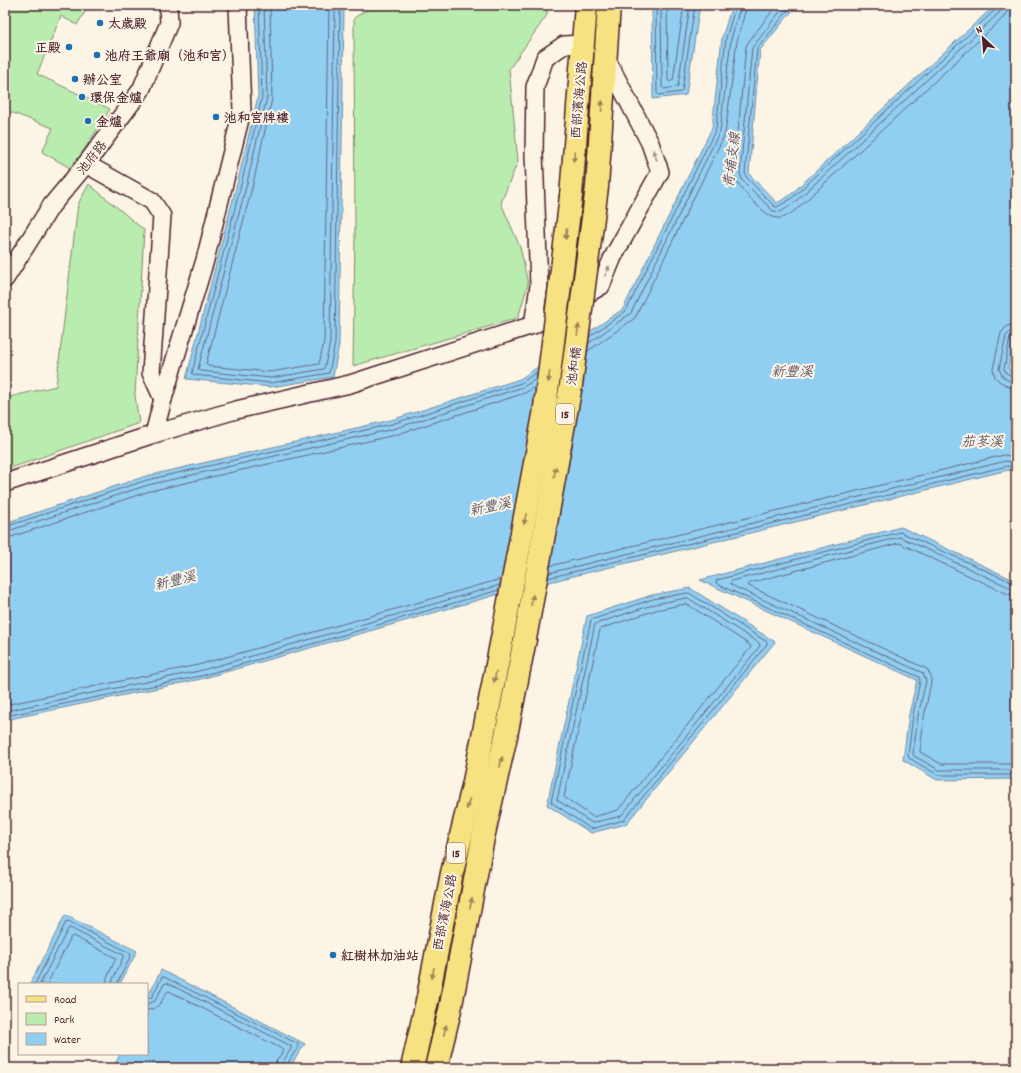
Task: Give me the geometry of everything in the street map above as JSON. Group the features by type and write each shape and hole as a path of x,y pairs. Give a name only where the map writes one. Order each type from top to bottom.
{"main road":[{"name":"西部濱海公路","path":"571,196 586,5"},
{"name":"西部濱海公路","path":"597,187 609,5"},
{"name":"池和橋","path":"525,638 570,386 597,187"},
{"name":"池和橋","path":"502,639 544,415 571,196"},
{"name":"西部濱海公路","path":"436,1068 450,1010 483,838 506,736 525,638"},
{"name":"西部濱海公路","path":"412,1068 428,997 452,873 474,782 502,639"}],"street":[{"name":"池府路","path":"5,279 51,206 86,164 141,90 169,23 168,5"},
{"path":"154,434 163,399 205,260 242,111 238,5"},
{"path":"533,325 539,286 534,154 536,87 546,58 564,45 583,44"},
{"path":"5,483 154,434 236,410 350,384 533,325 601,286 613,257 660,172 650,143 605,56"},
{"path":"86,164 152,201 162,216 151,373 163,399"},
{"path":"539,286 575,301"}],"green space":[{"path":"5,5 89,5 77,25 61,16 37,74 110,109 72,169 42,152 53,128 5,110"},
{"path":"374,5 547,5 547,15 509,69 518,161 501,203 520,247 528,284 518,318 353,366 355,235 354,18"},
{"path":"89,184 144,230 135,395 139,423 5,470 5,398 56,386 78,204"}],"water":[{"path":"255,5 352,5 344,9 339,344 333,377 271,387 186,379 238,180 258,96"},
{"path":"652,5 700,5 686,95 653,99"},
{"name":"新豐溪","path":"732,5 797,5 760,50 749,174 777,203 789,196 995,5 1016,5 1016,331 1008,369 1016,374 1016,472 1008,470 496,595 201,679 5,720 5,523 146,476 391,420 520,379 623,309 712,128 722,38"},
{"path":"901,527 1016,581 1016,779 937,780 903,760 909,714 917,680 700,580"},
{"path":"690,588 775,642 626,824 591,833 547,805 587,616 652,595"},
{"path":"65,915 137,951 121,983 31,983"},
{"path":"161,970 305,1044 289,1068 113,1068 120,1055 148,1055 148,996"}],"place":[{"name":"太歲殿","path":"100,23"},
{"name":"正殿","path":"69,47"},
{"name":"池府王爺廟（池和宮）","path":"97,55"},
{"name":"辦公室","path":"75,79"},
{"name":"環保金爐","path":"82,97"},
{"name":"池和宫牌樓","path":"216,117"},
{"name":"金爐","path":"88,121"},
{"name":"紅樹林加油站","path":"333,955"}],"water label":[{"name":"青埔支線","path":"731,160"},
{"name":"茄苳溪","path":"982,441"}]}
